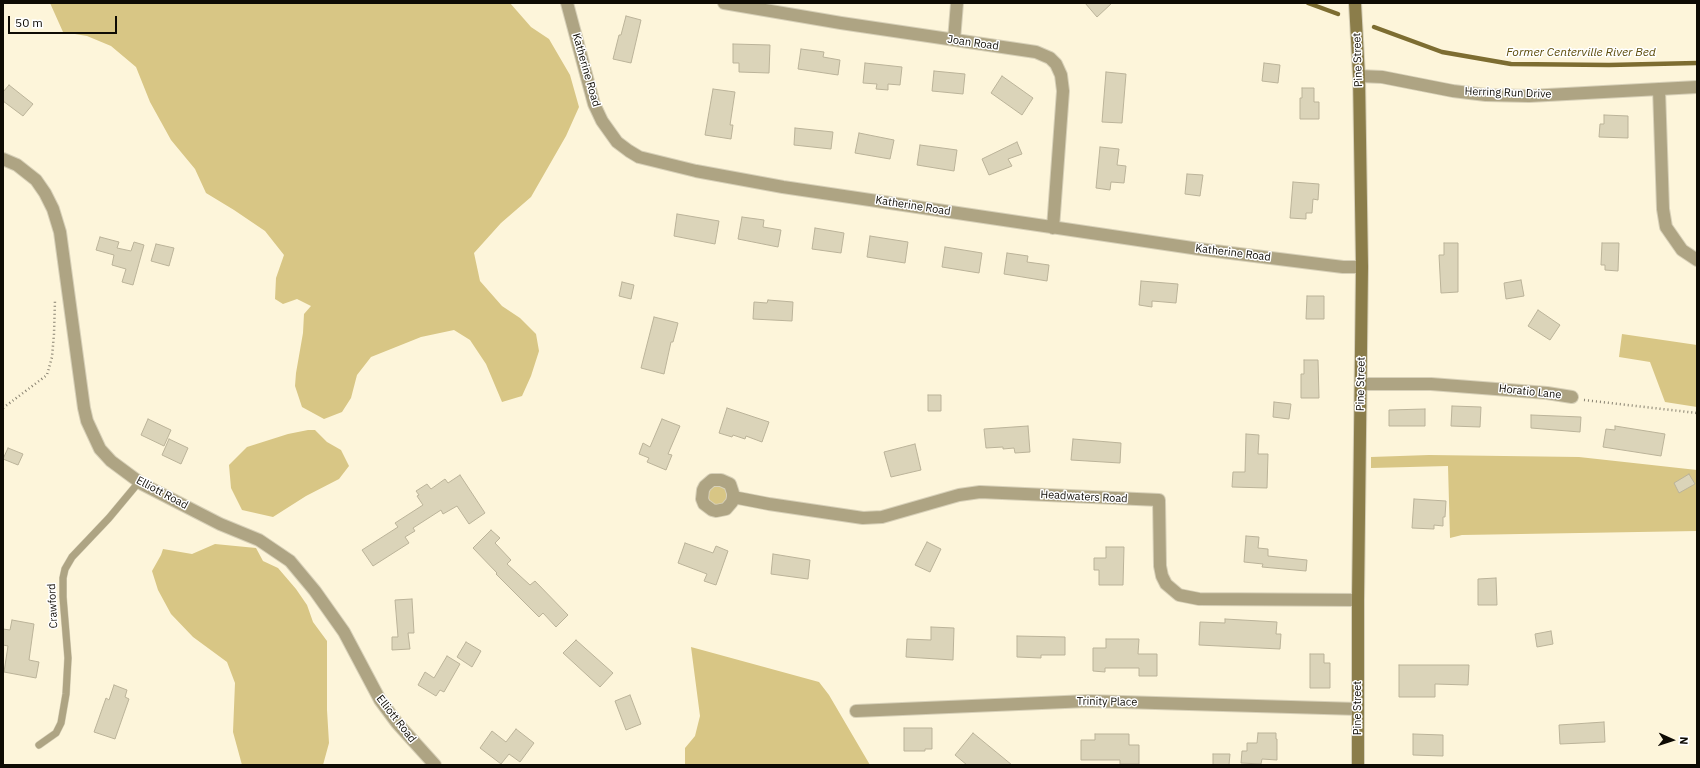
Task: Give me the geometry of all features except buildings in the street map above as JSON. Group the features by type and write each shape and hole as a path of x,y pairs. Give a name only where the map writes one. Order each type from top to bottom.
{"main road":[{"name":"Pine Street","path":"1355,3 1359,76 1362,267 1358,600 1358,765"}],"street":[{"name":"Katherine Road","path":"567,3 594,104 609,132 618,142 639,157 696,171 783,187 1199,250 1362,267"},
{"name":"Joan Road","path":"724,3 1036,52 1050,58 1056,64 1061,75 1063,91 1053,228"},
{"path":"954,40 957,3"},
{"name":"Herring Run Drive","path":"1359,76 1382,77 1453,91 1486,95 1529,96 1697,87"},
{"path":"1659,89 1663,209 1666,227 1682,250 1697,260"},
{"name":"Elliott Road","path":"3,159 17,165 36,180 46,193 53,209 60,232 87,421 94,439 111,461 139,482 220,524 258,540 290,561 316,591 344,632 380,700 397,723 435,765"},
{"name":"Horatio Lane","path":"1361,384 1431,384 1547,393 1572,397"},
{"name":"Headwaters Road","path":"733,498 869,518 882,517 959,495 980,492 1160,500 1160,566 1166,584 1179,595 1199,599 1358,600"},
{"name":"Trinity Place","path":"856,710 1088,701 1358,709"}],"lane":[{"name":"Crawford","path":"39,745 56,732 61,723 66,694 68,658 63,597 63,578 65,569 72,557 109,518 139,482"}],"path":[{"path":"3,408 47,375 52,357 55,294"},
{"name":"Horatio Lane","path":"1572,397 1589,401 1697,414"}],"shaded area":[{"path":"50,3 510,3 531,27 549,39 570,75 579,107 566,136 531,197 501,223 474,253 480,281 502,306 520,318 536,334 539,351 531,376 522,396 502,402 486,364 470,340 454,330 421,337 371,357 357,375 351,398 342,412 324,419 302,407 295,386 296,373 303,333 304,314 311,306 297,299 283,304 275,299 276,278 284,255 265,231 206,193 195,169 171,140 150,102 136,67 111,46 87,36 63,32"},
{"path":"1622,334 1697,345 1697,407 1665,402 1650,362 1619,357"},
{"path":"315,430 327,442 341,450 349,466 339,479 306,496 273,517 242,510 231,488 229,465 247,447 288,434"},
{"path":"1429,455 1579,457 1697,470 1697,531 1462,535 1450,538 1448,466 1371,468 1371,457"},
{"path":"718,485 725,488 728,495 725,502 718,505 711,502 708,495 711,488"},
{"path":"215,544 256,548 263,561 278,568 296,589 307,605 313,622 327,641 327,710 329,743 323,765 242,765 233,732 235,683 227,662 193,637 171,614 158,590 152,571 163,549 192,554"},
{"path":"691,647 819,682 829,695 870,765 685,765 685,748 695,736 700,716"}],"waterway":[{"name":"Former Centerville River Bed","path":"1308,3 1338,14"},
{"name":"Former Centerville River Bed","path":"1374,27 1442,52 1511,64 1609,65 1697,63"}]}
